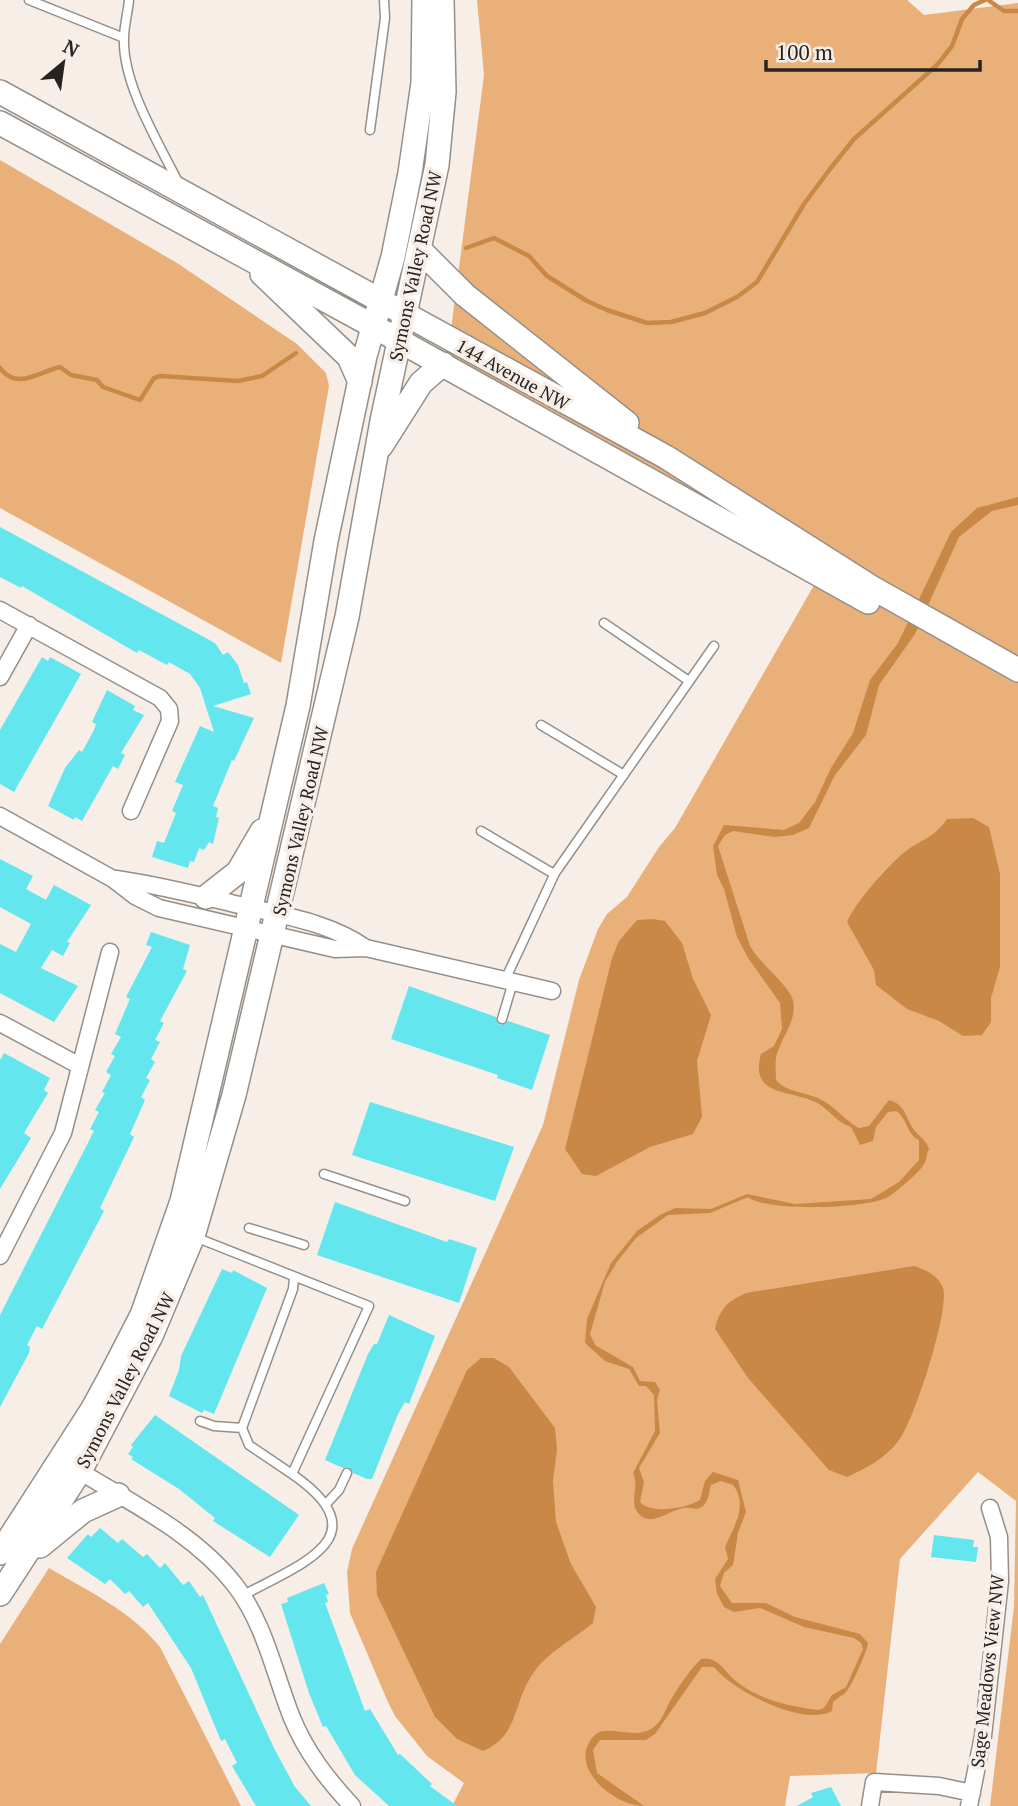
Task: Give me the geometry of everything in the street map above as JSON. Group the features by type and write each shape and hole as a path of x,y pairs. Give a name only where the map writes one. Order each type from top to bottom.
{"main road":[{"name":"Symons Valley Road NW","path":"0,1594 11,1557 151,1336 193,1236 234,1095 347,617 377,451 387,333 393,309 423,83 424,0"},
{"name":"Symons Valley Road NW","path":"71,1465 92,1410 142,1315 174,1228 201,1132 298,706 326,541 360,382 387,333 393,309 420,250 442,127 442,0"},
{"name":"144 Avenue NW","path":"0,92 666,457 868,594"},
{"name":"144 Avenue NW","path":"0,123 962,646 1018,670"},
{"path":"420,250 465,295 666,457"},
{"path":"242,255 349,357 360,382"},
{"path":"377,451 421,383 443,364"},
{"name":"144 Avenue NW","path":"962,646 1018,685"},
{"path":"206,897 238,872 274,810"},
{"path":"11,1557 83,1511 118,1495"}],"street":[{"path":"0,610 160,698 169,709 170,720 131,811"},
{"path":"0,677 29,625"},
{"path":"0,816 113,878 135,896 159,908 249,918 276,925 335,949 366,948 552,991"},
{"path":"113,878 206,897 249,918"},
{"path":"0,1256 63,1133 110,951"},
{"path":"0,1023 80,1066"},
{"path":"71,1465 196,1546 223,1572 242,1596 260,1628 300,1735 322,1771 352,1806"},
{"name":"Sage Meadows View NW","path":"870,1806 873,1782 926,1784 970,1800 983,1736 1000,1581 999,1537 990,1508"}],"lane":[{"path":"29,0 124,38"},
{"path":"130,0 124,38 125,59 135,89 183,192"},
{"path":"370,130 385,18 384,0"},
{"path":"604,623 689,681"},
{"path":"502,1019 509,981 554,874 714,646"},
{"path":"541,725 624,775"},
{"path":"481,831 554,874"},
{"path":"324,1174 405,1201"},
{"path":"249,1228 304,1245"},
{"path":"193,1236 369,1306 292,1474"},
{"path":"242,1596 322,1550 332,1528 326,1504 319,1494 249,1445 242,1428 293,1289 294,1278"},
{"path":"200,1420 214,1426 242,1428"},
{"path":"326,1504 339,1490 347,1473"}],"shaded area":[{"path":"477,0 907,0 924,15 1018,3 1018,1806 990,1806 1014,1607 1016,1501 978,1472 900,1559 876,1773 790,1776 785,1806 452,1806 464,1783 427,1756 395,1716 350,1613 347,1572 352,1549 543,1125 579,980 598,929 607,914 627,897 659,847 675,828 829,559 446,368 484,75"},
{"path":"0,160 177,263 297,344 326,373 329,386 281,663 0,508"},
{"path":"1018,497 1018,505 992,511 959,537 915,634 879,685 866,735 835,775 809,828 793,835 775,837 733,831 725,835 718,846 750,946 793,1000 793,1017 776,1058 776,1080 790,1089 824,1101 859,1128 869,1126 889,1100 895,1102 903,1109 929,1149 918,1172 891,1195 877,1201 839,1206 794,1207 758,1202 748,1197 710,1213 668,1215 636,1238 605,1282 590,1334 595,1345 633,1367 640,1381 655,1382 660,1390 657,1400 660,1433 639,1468 644,1482 640,1502 645,1506 660,1509 687,1506 700,1500 705,1481 713,1472 738,1480 746,1512 738,1533 733,1565 724,1573 720,1586 732,1603 766,1603 795,1617 860,1634 868,1643 847,1691 833,1702 832,1711 819,1715 804,1714 769,1704 736,1686 714,1667 702,1667 655,1734 646,1740 600,1740 593,1750 597,1773 644,1806 632,1804 619,1799 597,1782 589,1771 587,1747 600,1732 639,1733 655,1726 680,1685 701,1659 712,1659 736,1681 755,1693 786,1704 818,1710 824,1708 832,1695 846,1687 863,1649 861,1643 854,1638 804,1627 760,1608 734,1612 724,1607 717,1594 715,1579 728,1559 725,1547 740,1508 738,1493 733,1485 721,1481 711,1485 707,1501 699,1508 679,1509 655,1519 644,1518 636,1510 633,1473 655,1431 654,1395 646,1386 639,1386 629,1369 605,1361 585,1343 587,1319 611,1263 637,1231 675,1208 711,1209 747,1194 795,1204 871,1199 899,1182 919,1160 919,1140 896,1111 888,1112 876,1127 873,1141 860,1145 851,1127 819,1104 776,1090 761,1079 761,1054 774,1046 782,1029 780,1003 748,958 737,937 724,889 717,875 713,846 724,825 784,830 799,823 815,802 831,768 853,733 870,680 898,643 951,532 977,508"},
{"path":"973,818 989,827 1000,874 1000,967 991,998 991,1022 982,1035 963,1036 939,1021 907,1009 876,985 874,970 847,922 864,896 901,855 931,835 947,819"},
{"path":"637,920 665,921 682,943 693,979 711,1015 697,1061 702,1117 693,1134 650,1147 596,1176 582,1174 565,1149 612,958 619,941"},
{"path":"914,1266 935,1276 943,1288 941,1318 929,1365 913,1411 899,1440 876,1462 847,1477 829,1470 748,1378 715,1329 717,1322 725,1307 746,1293"},
{"path":"481,1358 494,1358 509,1367 555,1428 557,1450 553,1481 556,1522 571,1564 596,1607 593,1623 554,1652 534,1672 510,1727 495,1744 483,1751 457,1739 435,1717 377,1595 376,1572 467,1370"},
{"path":"49,1568 122,1612 149,1634 160,1647 241,1806 0,1806 0,1644"}],"building":[{"path":"0,527 215,643 223,655 228,652 238,665 251,694 213,706 254,718 234,761 232,760 213,806 218,808 216,817 219,818 213,844 209,842 204,850 199,848 194,862 190,861 188,868 152,857 157,841 164,843 176,813 172,811 183,785 175,782 200,726 214,732 200,688 190,674 169,662 167,665 139,650 137,653 22,586 21,588 0,577"},
{"path":"42,657 48,661 50,657 81,674 14,792 0,784 0,730"},
{"path":"107,690 135,706 133,710 144,715 121,753 125,755 118,769 113,766 82,821 75,817 74,820 48,806 65,768 79,750 82,752 94,730 96,724 92,722"},
{"path":"0,859 33,876 26,889 46,900 54,885 91,905 67,942 70,943 63,956 52,950 41,968 78,986 54,1022 0,993 0,944 16,952 31,924 0,907"},
{"path":"151,932 190,945 183,969 187,971 160,1021 164,1023 155,1040 160,1042 151,1059 155,1062 146,1078 150,1080 141,1097 145,1100 130,1134 134,1137 100,1208 104,1211 42,1329 37,1326 27,1345 30,1347 29,1353 0,1407 0,1315 94,1131 90,1129 99,1112 95,1110 111,1075 106,1072 115,1056 111,1054 121,1037 115,1034 130,999 126,997 152,947 146,945"},
{"path":"409,986 496,1017 500,1025 508,1021 550,1035 532,1090 497,1078 498,1075 391,1039"},
{"path":"4,1053 50,1078 44,1090 48,1093 24,1133 31,1138 0,1189 0,1060"},
{"path":"370,1102 514,1147 495,1201 352,1155"},
{"path":"335,1202 447,1242 449,1239 477,1248 459,1303 317,1255"},
{"path":"222,1269 232,1273 233,1270 267,1288 214,1414 204,1410 202,1413 169,1396 179,1370 181,1356"},
{"path":"389,1315 435,1336 409,1404 405,1402 398,1414 372,1479 367,1479 353,1473 349,1467 343,1468 325,1460 368,1354 374,1344 377,1344"},
{"path":"155,1415 299,1515 270,1557 213,1521 215,1518 179,1489 131,1459 133,1457 128,1454 133,1447 131,1445"},
{"path":"100,1528 118,1543 122,1539 143,1557 147,1554 160,1568 165,1563 183,1585 189,1581 200,1597 203,1595 274,1748 295,1787 311,1806 256,1806 232,1766 237,1763 225,1739 221,1741 191,1668 148,1603 143,1607 129,1591 125,1594 110,1579 105,1584 67,1558 88,1534 91,1537"},
{"path":"934,1535 974,1540 973,1547 978,1547 976,1562 931,1557"},
{"path":"324,1583 329,1594 326,1595 328,1602 325,1603 365,1711 370,1709 398,1755 432,1784 430,1786 457,1806 389,1806 355,1775 326,1726 323,1727 309,1693 281,1604 288,1602 287,1598"},
{"path":"831,1787 841,1806 797,1806 813,1797 811,1793"}],"waterway":[{"path":"466,248 494,238 529,256 547,276 587,301 647,323 671,322 705,313 737,297 757,282 804,204 854,139 937,65 952,46 962,19 974,5 985,0"},
{"path":"988,0 1004,11 1018,11"},
{"path":"0,368 7,375 21,379 60,367 71,375 97,380 103,387 140,400 154,378 160,376 238,381 262,376 296,353"}]}
